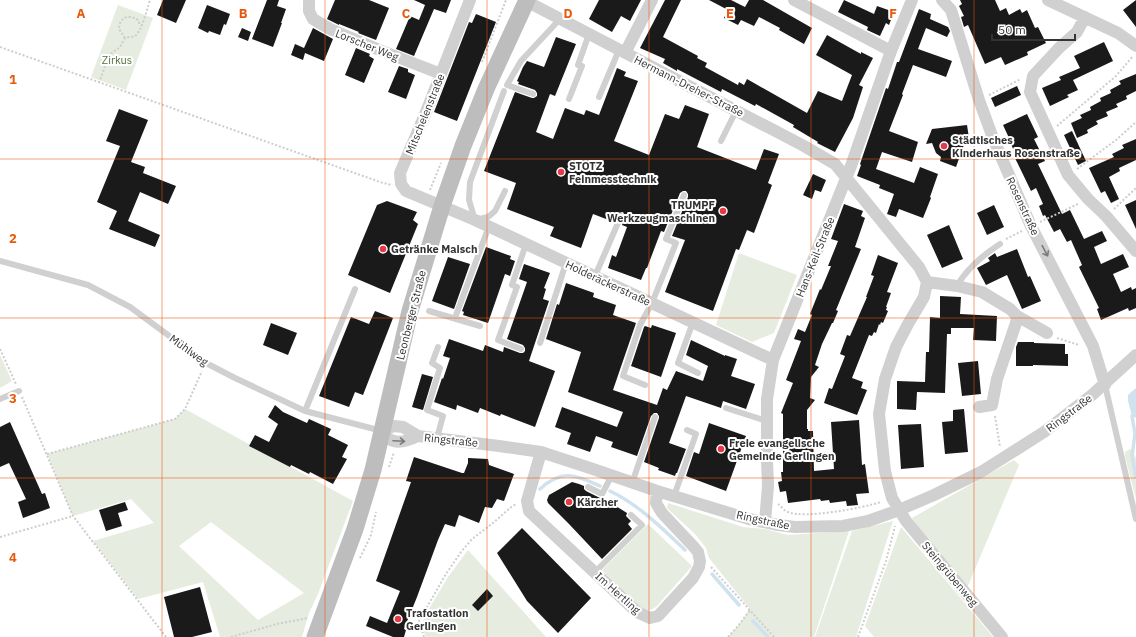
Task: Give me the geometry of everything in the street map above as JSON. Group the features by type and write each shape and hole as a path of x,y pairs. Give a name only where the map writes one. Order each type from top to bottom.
{"main road":[{"name":"Leonberger Straße","path":"315,637 355,529 373,470 410,311 442,206 463,146 486,89 526,0"}],"street":[{"name":"Lorscher Weg","path":"309,0 309,11 313,19 330,30 441,74"},
{"name":"Mitschelenstraße","path":"442,206 406,191 402,184 400,173 426,112 470,0"},
{"name":"Hermann-Dreher-Straße","path":"526,0 622,52 804,146 835,164 920,267 927,282"},
{"path":"622,52 652,0"},
{"path":"794,0 891,50"},
{"name":"Hans-Keil-Straße","path":"765,522 768,486 767,399 773,360 846,178 891,50 912,0"},
{"name":"Rosenstraße","path":"942,0 951,10 979,100 993,138 1031,226 1093,346 1105,385"},
{"path":"1048,0 1118,33 1136,46"},
{"path":"1084,17 1077,32 1033,76 1030,92 1068,175 1136,251"},
{"name":"Holderäckerstraße","path":"442,206 489,226 773,360"},
{"path":"927,282 957,286 982,292 1010,309 1017,316 1047,333"},
{"name":"Steingrübenweg","path":"927,282 924,297 896,347 885,379 880,414 885,471 892,498 906,521 1002,637"},
{"path":"978,407 992,405 997,379 1017,316"},
{"name":"Ringstraße","path":"382,431 398,426 403,427 418,436 540,452 704,506 765,522 795,527 843,526 868,521 899,510 934,496 982,472 1044,432 1105,385 1136,355"},
{"path":"526,501 540,452"},
{"path":"657,491 656,503 662,513 698,552 700,562"},
{"name":"Im Hertling","path":"526,501 530,511 637,612 650,618 658,616 693,578 700,562"}],"lane":[{"path":"533,94 507,85 521,61 560,19"},
{"path":"569,99 582,66 578,65 589,34"},
{"path":"599,97 622,52"},
{"path":"504,91 470,182 469,200 475,220 488,217 495,211 505,192"},
{"path":"721,141 736,111"},
{"path":"645,385 623,376 640,325 652,303 676,243 666,239 684,195"},
{"path":"595,276 621,216"},
{"path":"455,318 489,226"},
{"path":"521,349 498,340 517,287 512,285 526,244"},
{"path":"957,286 961,278 973,265 987,252 1000,244"},
{"name":"Mühlweg","path":"0,261 88,285 119,300 206,363 235,378 305,411 382,431"},
{"path":"540,343 566,263"},
{"path":"305,411 355,289"},
{"path":"429,311 480,326"},
{"path":"693,322 678,363 698,373"},
{"path":"436,438 443,416 427,410 440,368 432,363 438,347"},
{"path":"1105,385 1136,519"},
{"path":"0,399 19,391"},
{"path":"726,408 767,421"},
{"path":"632,482 655,417"},
{"path":"674,496 696,434 687,430"},
{"path":"588,487 602,494 612,476"},
{"path":"595,572 642,525 631,515"}],"path":[{"path":"125,38 133,37 140,28 150,0"},
{"path":"125,38 119,29 124,18 129,16 134,17 138,20 140,28"},
{"path":"99,83 109,55 120,47 125,38"},
{"path":"0,47 372,180 393,186"},
{"path":"1049,134 1116,76 1136,53"},
{"path":"979,100 1026,76 1033,76"},
{"path":"1068,175 1116,140 1136,122"},
{"path":"1106,216 1136,188"},
{"path":"1000,244 1031,226 1088,199"},
{"path":"1047,333 1082,346 1093,346"},
{"path":"0,349 73,516 166,637"},
{"path":"47,454 175,419 185,409 206,363"},
{"path":"992,405 1000,447 1004,458"},
{"path":"767,504 778,503 787,512 801,514 832,512 876,504 892,498"},
{"path":"424,637 419,621 446,574 461,552 472,539 494,523 515,504 526,501"},
{"path":"858,637 886,561 899,510"},
{"path":"0,537 73,516"},
{"path":"700,562 711,567 774,637"},
{"path":"728,637 750,609"},
{"path":"231,637 277,624 308,618 321,620"}],"green space":[{"name":"Zirkus","path":"118,5 153,18 126,90 91,77"},
{"path":"739,253 797,275 774,333 752,342 716,325"},
{"path":"0,355 12,381 0,388"},
{"path":"185,409 353,501 318,594 309,613 302,637 220,637 203,582 138,599 93,541 154,523 131,499 73,516 47,454 175,419","holes":["211,522 304,593 258,620 179,546"]},
{"path":"1130,449 1136,458 1136,499 1125,456 1125,452"},
{"path":"1014,460 1019,465 967,588 918,528 912,518"},
{"path":"668,503 743,527 765,529 788,535 849,531 814,637 774,637 766,628 773,637 728,637 750,609 709,558 706,548 696,535 667,508"},
{"path":"893,521 856,637 815,637 852,531"},
{"path":"648,524 692,566 657,606 646,611 639,609 602,570"},
{"path":"901,527 993,637 874,637 865,626"},
{"path":"468,550 546,637 426,637 422,623 426,614 448,577"}],"water":[{"path":"1136,388 1136,418 1132,416 1128,395"}],"building":[{"path":"163,0 186,0 176,23 157,15"},
{"path":"267,0 279,0 277,6 286,9 273,47 252,39"},
{"path":"335,0 369,0 389,8 376,40 327,19"},
{"path":"414,0 451,0 446,13 434,9 414,56 396,49 410,16 419,20 425,5"},
{"path":"599,0 641,0 630,21 621,16 612,32 589,19"},
{"path":"665,0 681,0 663,37 698,56 697,58 707,63 705,67 738,85 739,82 744,85 747,79 807,113 818,91 842,101 852,75 816,55 827,35 861,54 861,52 873,58 859,85 863,87 853,118 835,152 817,143 818,142 793,127 794,125 756,104 755,106 722,89 721,92 677,69 677,71 663,63 665,59 640,48"},
{"path":"709,0 731,0 745,7 749,0 763,0 812,28 804,44 779,30 780,28 759,17 754,26 741,20 738,25 724,18 728,10"},
{"path":"844,0 874,14 877,6 894,12 889,25 886,23 880,36 867,30 868,27 838,12"},
{"path":"960,0 995,0 1000,11 1006,8 1009,15 1020,9 1022,13 1027,10 1035,28 1038,27 1046,43 1027,52 1028,55 1005,65 1001,57 985,64 968,25 964,27 961,17 964,16 959,6 962,4"},
{"path":"1136,0 1136,27 1123,10"},
{"path":"207,5 230,14 220,35 209,31 208,33 198,28"},
{"path":"919,9 931,14 930,19 948,27 950,31 947,37 926,28 918,49 952,61 946,77 913,65 902,94 903,95 889,131 918,142 912,162 882,152 876,169 914,183 920,167 938,174 923,218 899,209 896,217 887,214 894,194 879,188 880,185 857,176 886,88 888,89 897,62 899,62"},
{"path":"476,14 496,22 457,121 434,112 469,22 472,23"},
{"path":"242,28 251,32 248,41 238,37"},
{"path":"313,28 333,39 324,61 305,53 303,60 291,55 295,44 304,48"},
{"path":"556,37 576,44 555,96 550,94 536,132 553,139 565,108 584,115 586,110 599,115 617,68 626,72 624,76 638,81 614,141 649,155 665,114 679,119 685,105 709,114 697,147 756,170 764,149 779,154 768,183 772,185 754,233 747,230 739,250 736,249 713,311 665,292 685,240 672,236 688,197 686,191 680,193 664,232 661,231 641,280 608,268 612,255 616,257 627,227 622,225 625,216 623,212 618,213 614,222 593,214 581,248 550,236 554,227 507,209 516,183 484,171 515,92 532,98 537,96 535,90 518,84 519,82 517,81 523,67 527,61 544,67"},
{"path":"1104,42 1113,61 1073,80 1078,90 1067,95 1069,97 1050,106 1042,88 1061,80 1059,77 1080,68 1074,56"},
{"path":"356,48 370,54 369,56 374,59 364,83 345,75"},
{"path":"399,66 408,69 408,72 415,75 406,99 388,92"},
{"path":"1136,74 1136,91 1126,96 1127,99 1116,104 1118,107 1106,112 1108,116 1096,121 1098,124 1087,130 1088,133 1077,138 1071,123 1082,118 1080,115 1091,110 1090,107 1101,101 1100,98 1111,93 1110,90 1121,84 1119,81"},
{"path":"1017,86 1021,95 995,107 991,98"},
{"path":"119,109 148,120 131,162 145,167 143,173 176,186 168,204 140,192 128,221 160,235 155,247 109,229 117,211 97,202 120,146 106,141"},
{"path":"1027,114 1038,137 1034,139 1045,161 1038,164 1062,214 1070,210 1084,239 1102,231 1107,241 1094,247 1101,264 1123,254 1129,267 1113,274 1121,292 1131,287 1132,290 1136,288 1136,308 1129,311 1128,308 1101,320 1097,309 1099,308 1079,267 1082,265 1071,240 1067,242 1060,229 1054,232 1045,215 1043,216 1039,206 1043,204 1036,188 1031,191 1014,156 1016,155 1003,125"},
{"name":"Städtisches Kinderhaus Rosenstraße","path":"967,125 969,138 966,139 956,167 940,161 941,157 936,153 932,143 926,144 932,129"},
{"path":"1072,131 1086,161 1078,165 1064,135"},
{"path":"1136,139 1136,160 1119,168 1120,171 1109,177 1119,199 1111,203 1105,191 1101,193 1089,168 1114,157 1112,154 1124,148 1122,145"},
{"path":"813,174 826,180 821,192 815,190 812,199 803,195"},
{"path":"1136,200 1136,229 1125,205"},
{"name":"Getränke Maisch","path":"387,201 417,212 413,220 418,224 390,293 348,275 377,205"},
{"path":"844,204 863,211 861,216 865,218 855,247 861,249 836,310 838,311 822,344 815,365 819,367 811,377 810,398 815,400 807,410 807,429 808,431 813,431 814,471 834,469 831,422 859,420 862,465 865,464 869,493 856,494 858,505 847,506 846,501 830,503 829,500 821,501 820,499 788,503 786,491 780,492 778,482 782,481 781,472 783,472 783,414 781,413 793,383 786,380 801,341 794,339 798,329 805,332 812,315 810,314 831,266 828,266 838,241 831,239"},
{"path":"994,205 1004,227 987,235 977,213"},
{"path":"949,225 963,259 942,268 927,235"},
{"path":"486,247 511,256 510,259 515,261 510,276 505,274 488,323 463,315 464,312 462,311"},
{"path":"1017,249 1028,277 1030,276 1041,301 1022,309 1007,275 986,285 977,268 990,261 988,258 995,253 997,257"},
{"path":"878,255 898,263 887,292 891,293 886,307 886,310 888,311 883,323 881,322 880,325 879,324 876,333 874,332 872,336 869,335 852,378 863,382 861,388 867,390 857,415 824,403 829,388 832,389 845,356 840,354 847,335 850,336 867,297 874,276 871,275"},
{"path":"448,257 470,264 454,309 432,301"},
{"path":"524,264 550,273 544,288 546,289 543,299 549,301 529,361 555,371 535,427 480,408 478,413 457,405 456,410 434,402 450,358 443,356 449,339 483,351 485,345 503,352 504,347 520,353 525,351 523,345 507,339 527,282 519,279"},
{"path":"566,283 594,293 593,297 616,305 613,315 636,323 613,390 657,405 663,388 667,390 676,371 703,381 708,366 686,355 691,340 725,356 737,359 731,376 755,384 746,409 723,401 721,408 686,396 669,443 686,449 675,476 658,470 659,468 644,462 659,418 657,413 654,413 651,416 637,456 611,447 613,442 596,436 590,452 567,444 571,433 555,427 562,407 617,427 623,412 568,392 581,352 546,339 557,304 559,305"},
{"path":"940,296 961,297 960,314 997,316 996,341 973,340 974,328 951,328 951,334 947,334 945,393 917,392 916,410 897,409 897,381 925,382 926,352 929,352 930,317 940,318"},
{"path":"375,311 393,318 363,395 355,392 349,407 319,396 351,317 369,324"},
{"path":"271,323 297,333 288,355 263,345"},
{"path":"652,325 676,333 661,377 631,366 644,327 651,328"},
{"path":"1018,342 1065,344 1065,354 1068,354 1068,366 1016,366 1016,347"},
{"path":"978,361 981,394 962,396 958,363"},
{"path":"422,374 433,377 423,410 412,407"},
{"path":"275,405 283,412 307,423 309,419 331,429 328,435 348,445 342,457 347,459 333,484 310,472 309,474 291,465 290,467 249,446 255,435 269,442 278,424 268,417"},
{"path":"964,409 968,452 945,454 942,422 953,421 953,410"},
{"path":"10,422 42,494 45,493 50,508 23,518 18,502 26,499 9,463 0,467 0,427"},
{"path":"709,423 746,436 726,491 686,476 694,452 699,454"},
{"path":"921,424 924,467 901,469 898,425"},
{"path":"414,457 462,473 464,473 468,463 468,458 488,459 489,465 514,474 504,501 497,499 492,508 485,507 479,523 459,515 455,527 445,524 404,629 406,630 404,637 393,637 366,626 370,616 387,623 400,591 376,581 411,482 406,481"},
{"path":"572,482 584,486 586,491 603,498 627,513 626,516 631,521 628,524 632,529 602,559 548,503 547,500 549,495"},
{"path":"125,502 128,510 118,513 122,526 106,531 99,510"},
{"path":"522,528 591,598 558,633 527,601 497,553"},
{"path":"200,587 212,632 192,637 174,637 164,597"},
{"path":"487,589 493,596 478,611 472,605"}],"waterway":[{"path":"1132,416 1135,434 1132,456 1136,477"},
{"path":"540,489 562,476 576,477 600,486"},
{"path":"610,491 640,510 659,525 685,550"},
{"path":"712,574 739,605"},
{"path":"753,621 768,637"}],"place":[{"name":"Städtisches Kinderhaus Rosenstraße","path":"944,146"},
{"name":"STOTZ Feinmesstechnik","path":"561,172"},
{"name":"TRUMPF Werkzeugmaschinen","path":"723,211"},
{"name":"Getränke Maisch","path":"383,249"},
{"name":"Freie evangelische Gemeinde Gerlingen","path":"721,449"},
{"name":"Kärcher","path":"569,502"},
{"name":"Trafostation Gerlingen","path":"398,619"}]}
